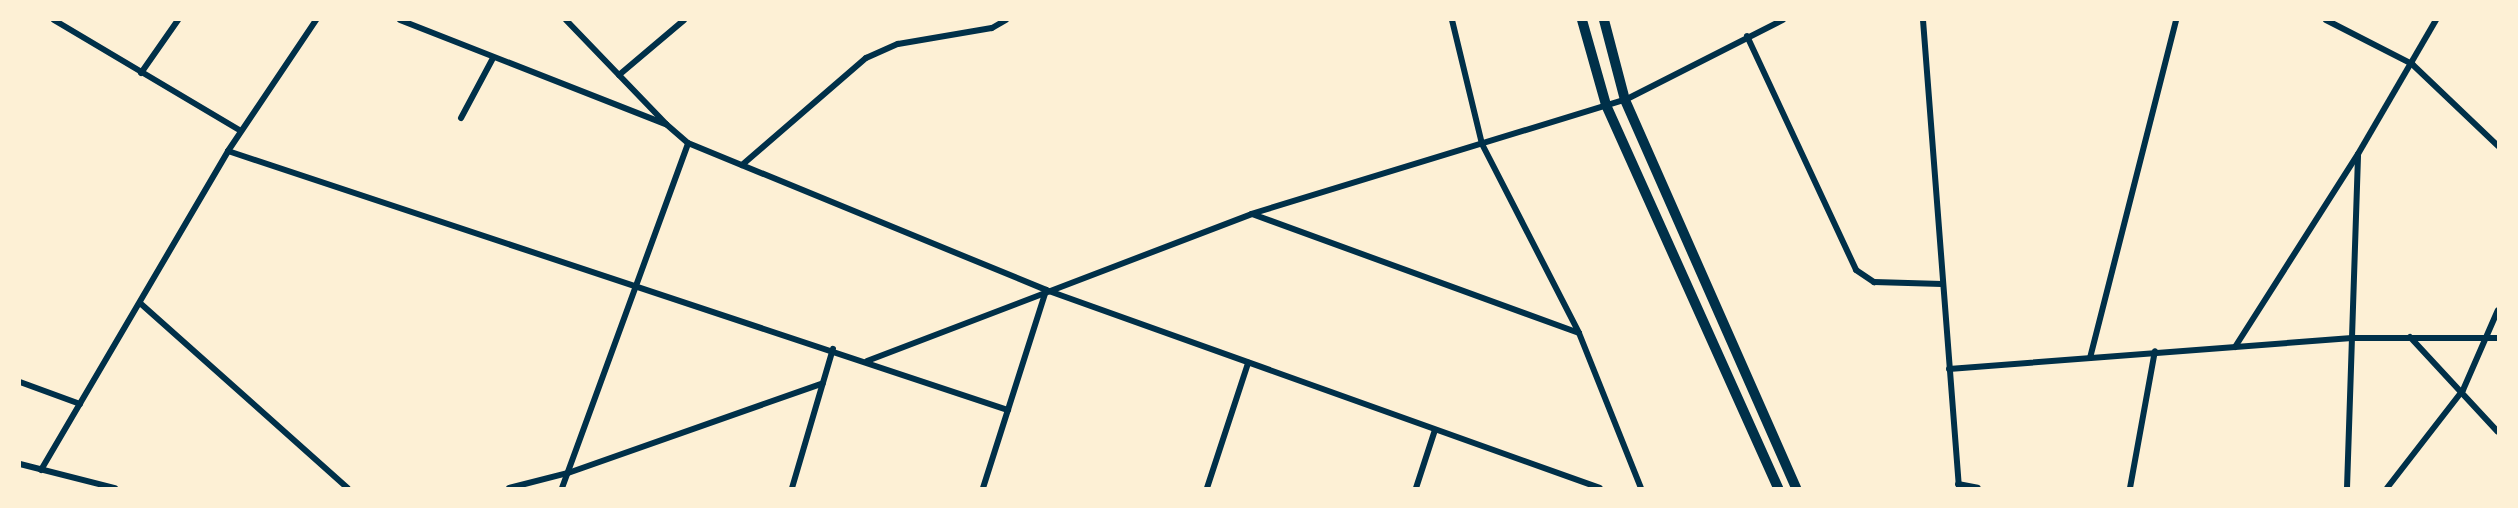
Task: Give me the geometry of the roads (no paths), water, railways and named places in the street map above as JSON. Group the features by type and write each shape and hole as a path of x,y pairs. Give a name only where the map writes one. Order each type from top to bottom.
{"street":[{"path":"54,20 241,131"},
{"path":"141,73 178,20"},
{"path":"41,470 228,151 316,20"},
{"path":"400,20 666,124"},
{"path":"566,20 666,124 688,143 1046,290 1600,489"},
{"path":"619,75 684,20"},
{"path":"742,165 866,58 898,44 992,28 1006,20"},
{"path":"1452,20 1482,144 1579,333 1641,489"},
{"path":"1582,20 1606,105 1778,489"},
{"path":"1604,20 1625,100 1796,489"},
{"path":"867,361 1046,290 1251,214 1625,100 1747,36 1783,20"},
{"path":"1923,20 1959,486 1978,489"},
{"path":"2090,358 2176,20"},
{"path":"2326,20 2412,64 2499,146"},
{"path":"2235,347 2358,153 2436,20"},
{"path":"1747,36 1856,270 1874,282 1942,284"},
{"path":"461,118 493,58"},
{"path":"562,489 688,143"},
{"path":"228,151 833,349 1008,410"},
{"path":"2347,489 2358,153"},
{"path":"1251,214 1579,333"},
{"path":"983,489 1046,290"},
{"path":"140,303 348,489"},
{"path":"2387,489 2463,390 2499,310"},
{"path":"1949,369 2155,351 2352,338 2499,338"},
{"path":"2410,338 2463,390 2499,432"},
{"path":"792,489 833,349"},
{"path":"2130,489 2155,351"},
{"path":"1208,489 1248,363"},
{"path":"20,382 80,404"},
{"path":"509,489 568,473 823,383"},
{"path":"1416,489 1435,430"},
{"path":"20,464 116,489"}]}
